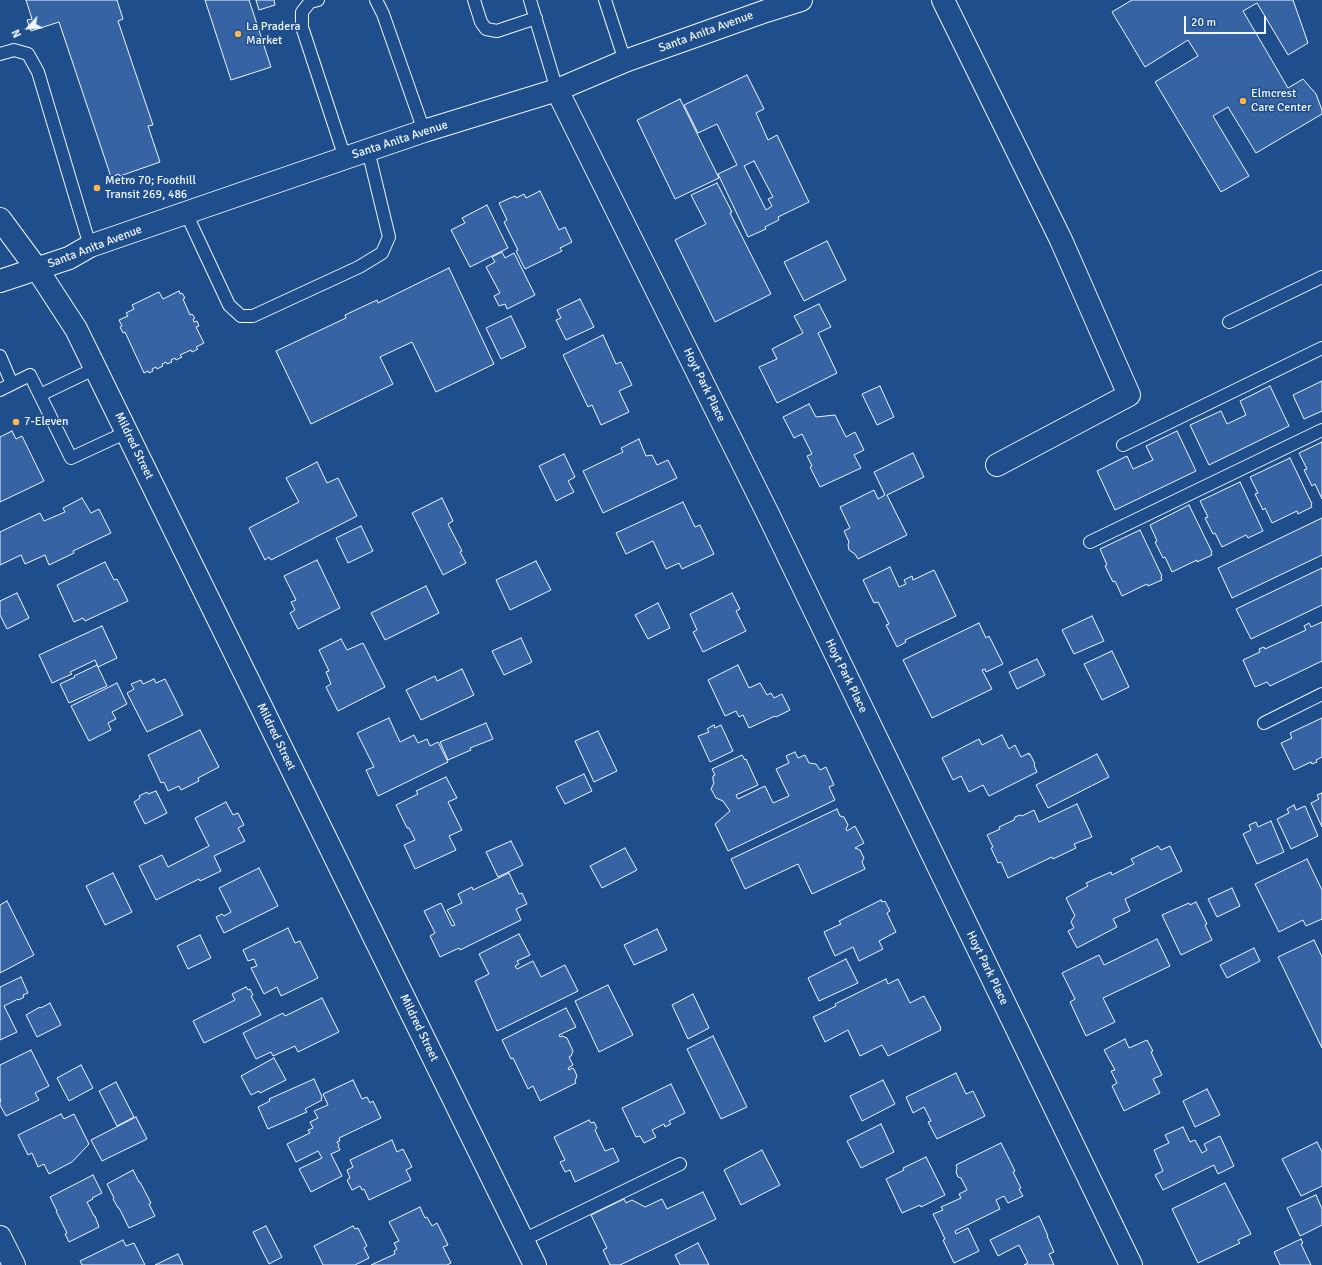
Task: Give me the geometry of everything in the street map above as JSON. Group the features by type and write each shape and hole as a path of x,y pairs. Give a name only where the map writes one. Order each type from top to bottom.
{"street":[{"name":"Santa Anita Avenue","path":"0,281 69,258 90,246 368,150 557,90 625,61 801,0"},
{"path":"943,0 1061,240 1129,395 997,465"},
{"name":"Hoyt Park Place","path":"557,90 775,528 1131,1265"},
{"name":"Mildred Street","path":"0,219 37,268 76,329 96,368 535,1265"},
{"path":"0,1237 14,1265"}],"lane":[{"path":"318,0 310,2 302,12 302,27 345,158"},
{"path":"376,0 383,14 424,131"},
{"path":"474,0 481,22 486,28 497,31 536,18"},
{"path":"530,0 557,90"},
{"path":"605,0 625,61"},
{"path":"0,54 14,50 28,54 38,72 90,246"},
{"path":"186,213 229,305 241,316 253,316 359,267 382,253 389,237 368,150"},
{"path":"1229,322 1322,277"},
{"path":"1123,445 1322,348"},
{"path":"0,356 12,384"},
{"path":"40,395 96,368"},
{"path":"0,390 30,375 71,458 127,432"},
{"path":"1090,542 1322,430"},
{"path":"1264,723 1322,694"},
{"path":"522,1240 680,1164"}],"building":[{"path":"26,0 117,0 123,19 118,21 153,125 148,126 160,162 120,176 119,174 111,177 59,22 31,31 27,20 32,19"},
{"name":"La Pradera Market","path":"205,0 249,0 271,67 231,80"},
{"path":"256,0 274,0 275,5 259,10"},
{"name":"Elmcrest Care Center","path":"1132,0 1293,0 1308,43 1288,55 1257,3 1243,11 1288,88 1303,79 1316,94 1322,114 1256,153 1228,107 1213,116 1249,176 1221,192 1155,82 1198,56 1188,40 1145,67 1112,12"},
{"path":"747,75 764,109 756,113 768,140 777,135 809,202 778,217 779,220 765,227 766,229 748,237 718,174 737,165 717,124 698,133 684,105","holes":["754,161 773,197 768,199 772,206 766,210 744,166"]},
{"path":"680,99 719,178 675,199 637,120"},
{"path":"717,183 732,212 730,213 771,294 715,322 675,240 706,224 691,195"},
{"path":"540,191 559,230 565,227 572,242 560,248 562,251 525,269 516,251 518,250 504,222 507,220 499,203 524,194 526,198"},
{"path":"487,205 508,248 470,267 451,230 465,223 462,218"},
{"path":"827,241 846,280 804,301 784,262"},
{"path":"502,252 505,258 514,253 535,295 507,309 505,304 499,306 494,296 500,293 486,267 495,262 492,257"},
{"path":"449,268 494,364 436,392 412,342 380,357 393,384 311,424 276,351 346,318 345,315 377,300 378,303"},
{"path":"179,291 185,298 183,299 190,315 192,314 195,318 193,319 194,322 197,321 199,326 196,327 204,343 196,347 198,349 192,352 191,350 180,355 182,357 176,360 175,358 171,360 172,362 167,364 166,362 162,364 163,366 157,369 156,367 152,369 153,371 149,373 148,371 144,373 125,332 123,333 120,327 122,326 119,320 128,316 126,313 134,309 132,305 159,292 163,299"},
{"path":"580,299 594,327 566,340 556,320 561,318 557,310"},
{"path":"819,304 831,327 818,333 837,373 777,403 759,367 777,359 772,349 803,333 794,316"},
{"path":"511,316 526,347 501,359 486,328"},
{"path":"603,335 616,364 621,362 632,385 619,391 629,412 601,425 592,405 588,407 563,355"},
{"path":"1322,381 1322,411 1304,419 1293,395"},
{"path":"880,386 894,417 877,425 862,394"},
{"path":"1270,386 1289,426 1209,465 1190,425 1221,411 1227,424 1246,415 1240,401"},
{"path":"809,404 816,417 835,415 846,437 855,432 864,450 854,455 861,468 820,487 810,467 812,466 807,456 812,454 802,434 794,438 783,417"},
{"path":"12,431 16,439 22,436 44,481 0,502 0,437"},
{"path":"1177,431 1196,471 1115,510 1097,471 1127,456 1133,469 1153,460 1146,446"},
{"path":"639,439 646,456 652,455 657,465 668,460 677,478 603,513 583,471 623,452 621,448"},
{"path":"1322,442 1322,499 1315,484 1312,486 1304,470 1307,469 1299,453"},
{"path":"913,453 924,477 887,495 907,535 858,559 855,554 849,550 849,542 844,531 850,528 840,507 874,490 878,499 885,495 874,472"},
{"path":"564,454 575,477 568,481 574,492 556,501 539,466"},
{"path":"1290,458 1312,504 1312,507 1298,514 1297,511 1272,523 1265,508 1263,510 1255,494 1258,493 1250,477"},
{"path":"317,462 327,483 338,478 357,516 271,560 269,557 265,560 249,528 299,502 286,478"},
{"path":"1240,482 1263,531 1248,538 1246,535 1222,547 1205,518 1208,517 1200,501"},
{"path":"82,498 91,513 99,509 111,533 73,551 74,553 49,565 45,555 25,564 21,555 0,565 0,532 40,513 44,521 65,512 63,508"},
{"path":"442,498 453,521 448,524 462,551 460,552 466,563 443,575 412,513"},
{"path":"683,502 695,527 700,525 714,554 682,569 679,563 666,569 653,541 626,554 616,533"},
{"path":"1189,505 1212,552 1212,555 1197,562 1197,560 1172,572 1165,557 1163,558 1155,542 1157,541 1150,525"},
{"path":"1322,518 1322,555 1232,598 1218,568"},
{"path":"361,526 373,551 348,563 336,538"},
{"path":"1140,530 1162,576 1162,580 1148,586 1147,584 1122,596 1115,581 1113,582 1105,566 1107,565 1100,549"},
{"path":"317,560 340,608 298,629 290,613 295,610 291,602 296,600 284,576"},
{"path":"536,561 551,590 510,610 496,580"},
{"path":"105,562 114,580 117,579 128,601 85,621 83,618 74,622 57,585"},
{"path":"890,567 899,587 906,584 904,580 912,576 913,580 934,570 956,616 905,640 906,642 897,647 886,625 889,624 878,602 874,603 863,580"},
{"path":"1322,568 1322,605 1251,639 1236,609"},
{"path":"426,586 439,613 385,640 371,613"},
{"path":"17,593 29,618 7,629 0,615 0,601"},
{"path":"732,593 740,609 736,611 746,631 703,652 693,632 697,630 690,614"},
{"path":"658,603 670,628 648,639 635,615"},
{"path":"1092,616 1104,641 1074,654 1062,630"},
{"path":"1322,622 1322,661 1270,686 1267,682 1255,687 1243,660 1260,652 1259,649 1264,647 1265,649 1306,630 1304,626 1309,623 1311,627"},
{"path":"979,623 986,638 989,636 1003,664 986,672 985,669 982,670 992,689 932,718 903,660"},
{"path":"102,626 117,658 98,667 95,660 70,672 72,674 52,683 39,655"},
{"path":"521,638 532,662 504,675 492,651"},
{"path":"341,639 347,650 363,643 385,687 338,711 326,687 331,684 326,672 329,671 319,650"},
{"path":"1112,651 1129,687 1102,700 1084,664"},
{"path":"1037,659 1045,675 1017,689 1009,672"},
{"path":"97,665 107,686 69,703 60,684"},
{"path":"738,665 749,688 760,683 767,695 771,693 774,698 782,694 790,710 749,728 743,715 739,717 736,711 725,716 708,680"},
{"path":"462,669 474,695 421,720 406,690 435,676 437,681"},
{"path":"154,679 156,683 165,679 183,715 147,732 127,693 134,689 131,684 141,680 143,684"},
{"path":"117,683 127,704 112,712 116,719 108,723 111,730 89,741 71,706"},
{"path":"389,718 400,742 414,735 418,743 427,739 430,746 438,742 448,762 378,796 366,770 374,767 357,733"},
{"path":"1322,718 1322,757 1316,760 1317,762 1312,764 1311,762 1294,770 1281,743 1292,738 1290,733"},
{"path":"486,723 493,739 470,748 471,750 448,760 440,742"},
{"path":"714,725 715,728 721,725 733,751 710,762 698,736 709,732 707,729"},
{"path":"200,730 219,767 198,778 199,781 181,790 179,786 168,791 164,782 161,783 148,755"},
{"path":"598,731 617,771 594,782 575,741"},
{"path":"1002,735 1009,749 1015,745 1021,757 1029,753 1029,755 1030,754 1037,772 989,796 983,785 969,792 961,776 953,780 942,758 979,739 982,745"},
{"path":"795,752 798,758 805,755 809,763 816,764 820,770 826,767 834,785 829,787 835,800 728,851 715,824 730,811 723,801 716,798 711,789 714,783 713,776 715,775 712,769 742,755 745,760 746,759 758,785 736,795 738,799 765,786 773,803 789,796 776,769 789,763 786,756"},
{"path":"1097,754 1109,777 1048,808 1036,785"},
{"path":"584,774 592,791 565,804 556,787"},
{"path":"446,777 457,798 448,802 462,830 449,836 456,850 415,869 404,845 415,840 409,828 407,828 396,805 418,794 416,791"},
{"path":"156,791 167,813 145,824 134,802 140,798 139,796 147,792 148,794"},
{"path":"1322,793 1322,827 1311,803 1319,799 1317,795"},
{"path":"226,802 233,815 238,813 244,825 238,828 245,841 214,856 221,871 200,881 199,879 156,900 139,866 162,855 168,867 209,846 195,818"},
{"path":"1077,804 1092,837 1074,844 1076,848 1053,859 1052,857 1008,878 1001,862 998,863 987,835 1014,820 1015,817 1020,815 1022,816 1034,810 1039,822"},
{"path":"1294,805 1296,810 1305,806 1318,836 1291,849 1277,819 1289,813 1287,809"},
{"path":"837,809 840,816 844,817 848,825 846,829 847,831 855,826 864,843 855,848 860,850 864,858 862,862 865,869 812,894 798,864 745,889 731,859"},
{"path":"1271,821 1284,852 1257,864 1243,834 1251,830 1249,825 1256,822 1258,827"},
{"path":"511,841 523,865 498,877 486,852"},
{"path":"1158,846 1161,850 1170,846 1182,871 1125,899 1130,911 1113,919 1117,927 1077,948 1068,931 1074,928 1071,922 1075,916 1066,898 1088,886 1086,883 1111,872 1112,875 1134,864 1131,859"},
{"path":"625,848 637,870 602,888 590,866"},
{"path":"1307,859 1322,890 1322,919 1306,926 1303,920 1279,932 1255,884"},
{"path":"259,868 278,906 224,933 216,917 222,914 224,916 231,912 219,888"},
{"path":"113,873 132,912 105,925 86,886"},
{"path":"509,873 519,894 522,893 527,904 516,909 521,920 460,950 459,948 440,957 430,936 435,933 424,911 441,903 452,926 455,925 447,910 462,903 458,894 472,887 473,890"},
{"path":"1232,888 1240,906 1217,917 1208,899"},
{"path":"881,900 882,902 885,901 890,911 887,913 896,932 879,941 883,949 859,961 853,947 835,956 824,932 841,924 839,921"},
{"path":"7,901 34,955 0,973 0,905"},
{"path":"1196,902 1207,924 1205,925 1212,940 1181,955 1162,915 1189,903 1190,905"},
{"path":"288,928 295,943 300,941 318,978 281,996 277,987 264,994 251,968 257,966 254,959 248,961 243,950"},
{"path":"657,929 667,950 634,965 624,945"},
{"path":"519,934 530,955 517,961 519,964 515,966 517,969 533,961 541,977 565,965 578,991 497,1031 475,981 489,974 479,954"},
{"path":"200,935 211,958 188,969 177,946"},
{"path":"1157,939 1170,966 1103,998 1115,1022 1086,1036 1070,1002 1075,999 1062,973 1099,955 1104,965"},
{"path":"1314,940 1322,957 1322,1048 1278,957"},
{"path":"1254,948 1260,961 1227,978 1220,965"},
{"path":"846,959 858,983 819,1001 808,978"},
{"path":"21,977 28,993 23,995 24,997 19,1000 18,999 4,1006 17,1032 0,1040 0,987"},
{"path":"886,979 888,984 898,979 910,1003 924,996 941,1030 888,1056 882,1045 860,1056 848,1030 825,1042 813,1017 836,1006 835,1004"},
{"path":"608,985 633,1035 599,1052 575,1001"},
{"path":"246,987 248,990 250,989 253,995 251,996 261,1015 204,1043 193,1021 235,1000 232,994"},
{"path":"693,994 709,1028 688,1039 672,1005"},
{"path":"322,998 339,1032 298,1052 295,1046 273,1056 271,1052 256,1059 243,1033 283,1013 285,1016"},
{"path":"50,1003 61,1025 37,1037 26,1015"},
{"path":"566,1008 576,1027 559,1035 560,1037 562,1036 567,1038 573,1051 569,1057 573,1065 568,1068 569,1070 572,1068 574,1069 577,1076 575,1081 576,1083 540,1101 533,1086 528,1089 513,1058 511,1059 502,1040"},
{"path":"713,1036 747,1107 721,1119 687,1049"},
{"path":"1125,1039 1129,1048 1147,1040 1162,1075 1153,1079 1160,1093 1124,1111 1112,1086 1117,1083 1111,1071 1115,1070 1104,1050"},
{"path":"31,1050 49,1086 35,1093 39,1100 6,1116 0,1105 0,1065"},
{"path":"274,1058 286,1080 260,1093 259,1091 251,1095 241,1076"},
{"path":"81,1065 93,1088 69,1101 57,1078"},
{"path":"956,1073 966,1094 973,1091 985,1116 937,1139 928,1122 931,1121 924,1107 913,1113 906,1097"},
{"path":"314,1079 322,1100 305,1109 307,1112 268,1129 258,1107 270,1101 269,1099"},
{"path":"353,1080 362,1099 367,1097 370,1103 373,1101 381,1118 339,1138 340,1141 337,1142 340,1150 331,1154 342,1176 311,1192 299,1169 322,1158 318,1151 296,1162 287,1144 310,1133 308,1130 313,1128 310,1122 318,1118 314,1111 328,1105 323,1094"},
{"path":"883,1080 895,1104 862,1121 850,1096"},
{"path":"116,1082 134,1117 117,1126 99,1091"},
{"path":"671,1084 685,1113 669,1121 671,1124 665,1127 664,1124 652,1130 656,1137 644,1143 640,1136 636,1137 622,1108"},
{"path":"1207,1089 1220,1115 1195,1127 1183,1101"},
{"path":"61,1114 64,1119 74,1114 89,1144 72,1162 49,1174 44,1164 38,1167 32,1153 28,1155 18,1135"},
{"path":"136,1117 147,1139 102,1161 91,1140"},
{"path":"589,1120 591,1123 594,1122 597,1128 595,1130 605,1151 613,1148 619,1161 575,1182 570,1170 565,1172 560,1162 565,1160 554,1137"},
{"path":"881,1124 894,1152 861,1168 847,1141"},
{"path":"1183,1127 1190,1142 1195,1140 1202,1153 1207,1150 1204,1144 1220,1136 1234,1166 1218,1174 1214,1165 1163,1190 1155,1175 1163,1171 1154,1150 1169,1143 1165,1135"},
{"path":"392,1140 397,1152 403,1149 412,1167 406,1170 411,1180 369,1200 364,1189 362,1190 360,1186 352,1190 347,1180 350,1178 347,1170 353,1167 350,1160"},
{"path":"1317,1142 1322,1152 1322,1186 1301,1196 1282,1159"},
{"path":"1001,1143 1015,1171 1013,1172 1021,1188 1019,1189 1023,1196 1008,1203 1004,1196 996,1200 1000,1209 955,1231 956,1234 968,1228 979,1251 954,1263 933,1214 943,1210 941,1207 961,1198 959,1194 967,1190 961,1178 958,1177 956,1165"},
{"path":"762,1150 780,1185 741,1205 724,1170"},
{"path":"926,1157 945,1195 921,1207 920,1205 902,1213 886,1179 904,1170 903,1168"},
{"path":"133,1170 151,1203 149,1204 155,1216 129,1228 113,1199 114,1198 107,1184"},
{"path":"93,1175 102,1193 87,1202 99,1227 69,1242 65,1234 67,1233 50,1197"},
{"path":"1225,1183 1251,1234 1238,1240 1240,1243 1198,1263 1172,1209"},
{"path":"703,1192 716,1219 620,1265 610,1265 603,1250 607,1248 591,1215 624,1199 626,1203 632,1200 645,1207 662,1199 667,1209"},
{"path":"1316,1195 1322,1209 1322,1225 1300,1236 1287,1208"},
{"path":"420,1207 425,1218 427,1217 432,1226 437,1223 448,1245 443,1247 451,1263 447,1265 371,1265 395,1254 394,1251 397,1249 394,1243 399,1241 389,1222"},
{"path":"1039,1216 1054,1252 1049,1254 1054,1265 1024,1265 1028,1263 1019,1245 998,1256 990,1240"},
{"path":"266,1226 282,1257 269,1264 253,1232"},
{"path":"353,1226 355,1229 358,1228 367,1246 364,1248 369,1258 355,1265 323,1265 314,1246"},
{"path":"1301,1239 1303,1243 1301,1244 1311,1265 1280,1265 1274,1252"},
{"path":"123,1240 126,1246 134,1243 145,1265 82,1265 80,1261"},
{"path":"698,1243 709,1265 680,1265 675,1255"},
{"path":"178,1254 183,1265 155,1265"}],"place":[{"name":"La Pradera Market","path":"238,34"},
{"name":"Elmcrest Care Center","path":"1243,101"},
{"name":"Metro 70; Foothill Transit 269, 486","path":"97,188"},
{"name":"7-Eleven","path":"16,422"}]}
